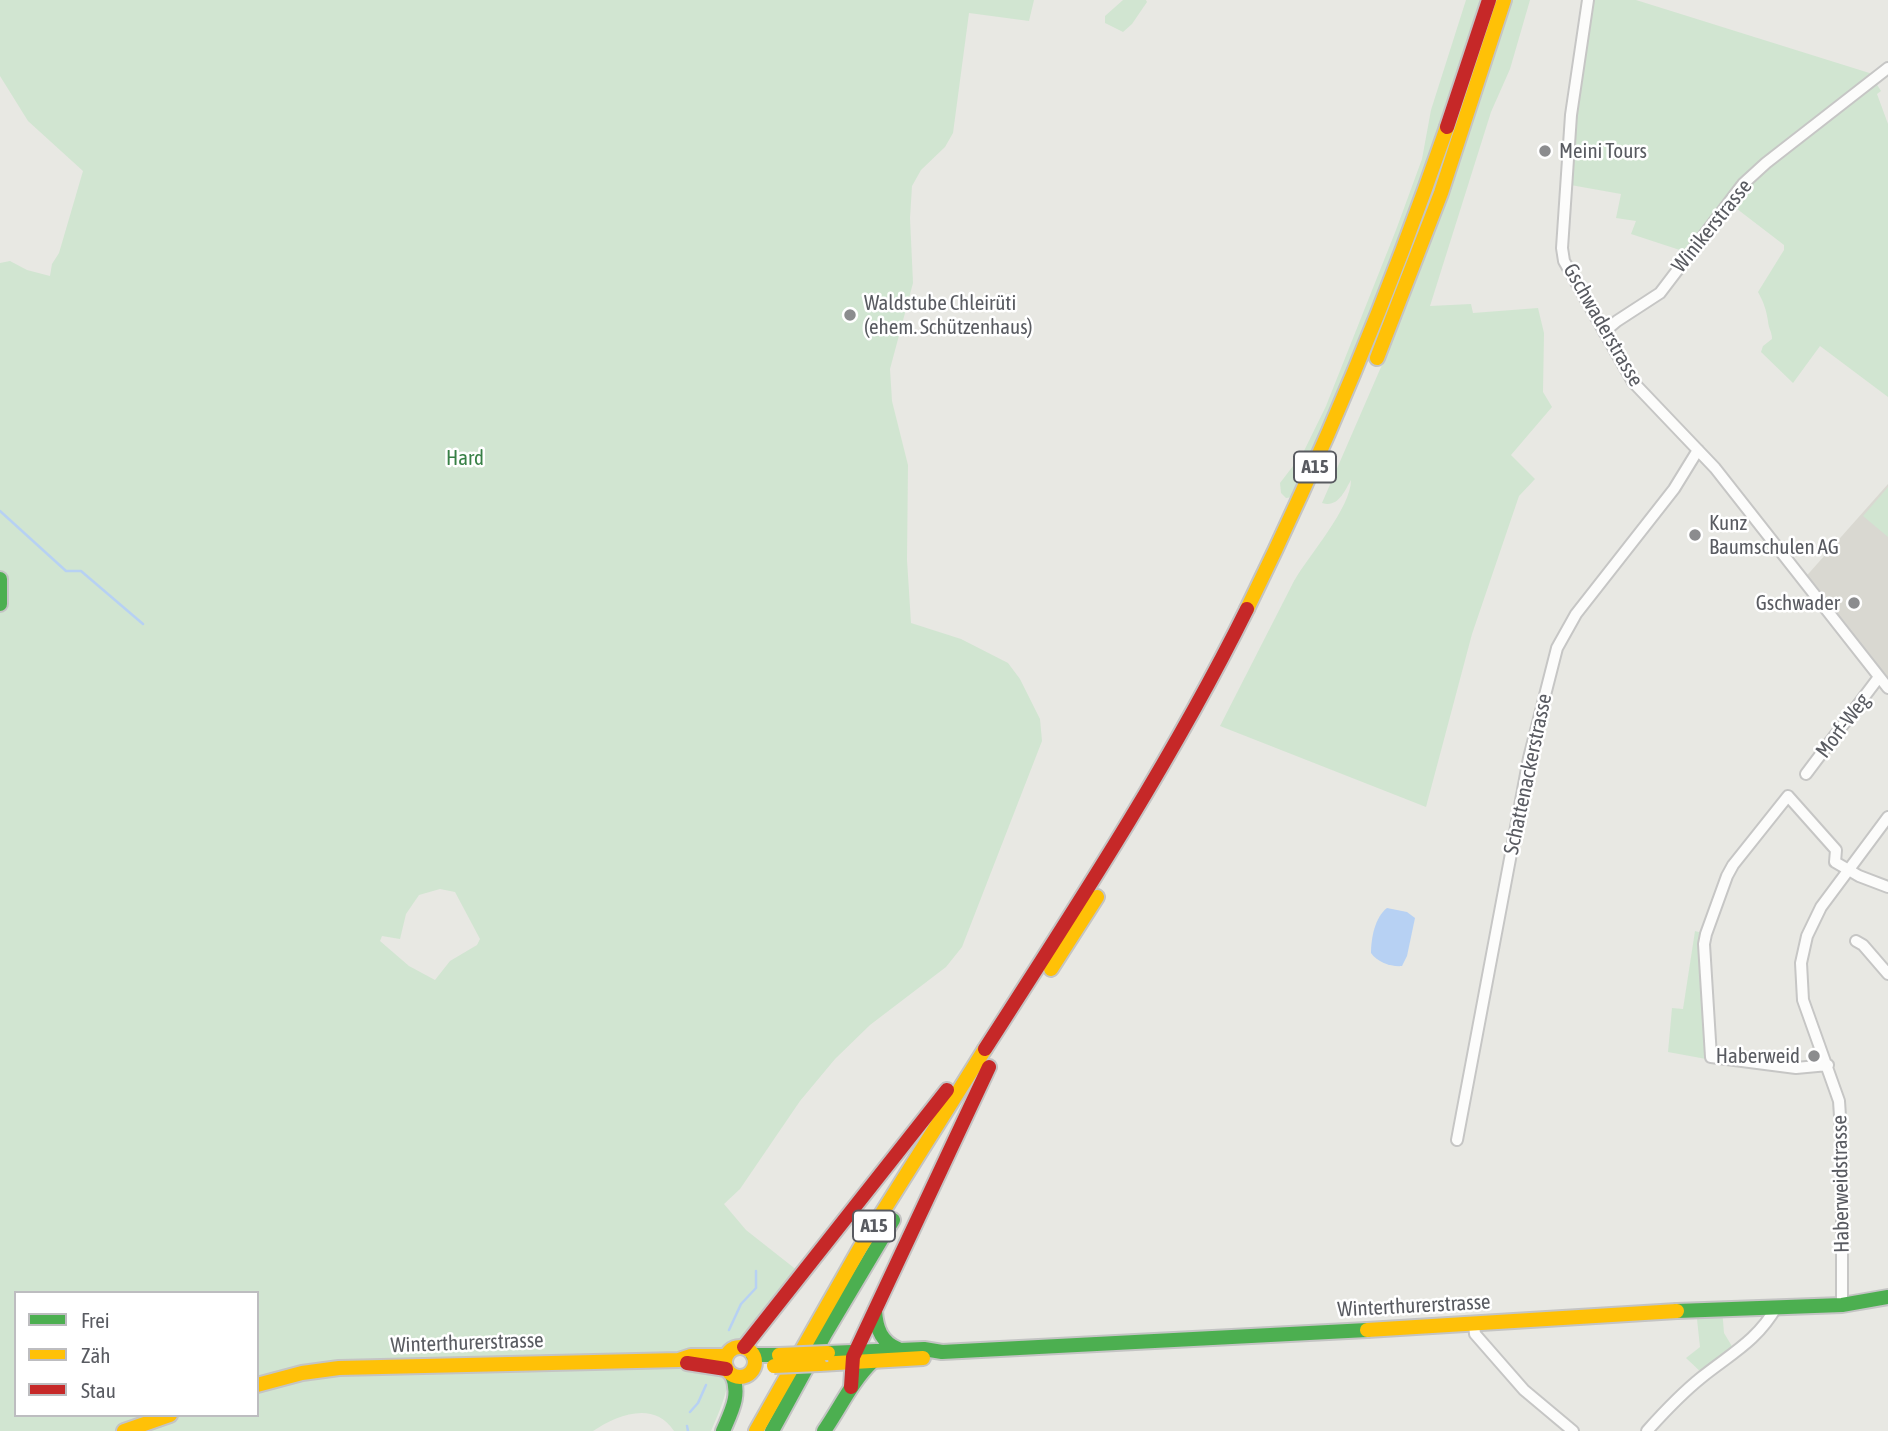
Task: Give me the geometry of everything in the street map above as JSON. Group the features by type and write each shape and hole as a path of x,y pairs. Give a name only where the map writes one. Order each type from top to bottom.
{"main road":[{"name":"A15","path":"756,1431 790,1366 856,1254 1158,771 1249,605 1338,416 1382,309 1431,177 1489,0"},
{"path":"1373,367 1441,193 1504,0"},
{"name":"A15","path":"772,1431 865,1265 1120,859 1199,725 1263,606 1332,462"},
{"path":"0,579 0,604"},
{"path":"750,1356 752,1339 782,1298 1001,1026"},
{"path":"851,1387 855,1357 989,1067"},
{"name":"Winterthurerstrasse","path":"728,1367 735,1347 750,1356 776,1360 824,1359 855,1357 898,1349 942,1352 1474,1325 1722,1307 1842,1305 1888,1297"},
{"path":"875,1311 875,1323 882,1338 889,1346 898,1349"},
{"name":"Winterthurerstrasse","path":"855,1357 872,1362 925,1357 942,1352"},
{"name":"Winterthurerstrasse","path":"261,1384 302,1373 339,1368 679,1360 691,1356 728,1367 745,1376 750,1356"},
{"path":"824,1431 842,1407 863,1368 872,1362"},
{"path":"723,1431 737,1396 737,1386 728,1367"},
{"path":"124,1431 164,1417"}],"street":[{"name":"Gschwaderstrasse","path":"1588,0 1571,115 1562,248 1567,268 1639,390 1698,450 1888,688"},
{"name":"Winikerstrasse","path":"1604,332 1660,293 1742,184 1888,68"},
{"name":"Schattenackerstrasse","path":"1457,1140 1529,758 1557,648 1576,614 1677,485 1698,450"},
{"name":"Morf-Weg","path":"1806,774 1879,677"},
{"path":"1828,1065 1796,1068 1712,1057 1704,944 1727,876 1788,796 1836,850 1835,862 1848,871 1888,887"},
{"name":"Haberweidstrasse","path":"1842,1305 1841,1117 1837,1089 1803,1000 1801,964 1807,936 1817,913 1888,817"},
{"path":"1856,941 1863,945 1888,974"},
{"path":"1647,1431 1697,1381 1751,1341 1777,1306"},
{"path":"1474,1325 1475,1334 1524,1390 1573,1431"}],"shaded area":[{"name":"Gschwader","path":"1888,484 1888,688 1802,581"}],"green space":[{"name":"Hard","path":"0,0 1034,0 1029,21 969,13 953,133 945,147 921,170 912,186 910,218 913,283 890,369 892,401 908,465 907,560 911,623 961,639 1008,663 1020,679 1040,719 1042,741 962,947 946,967 870,1025 835,1059 800,1101 740,1189 724,1204 746,1230 798,1271 741,1340 725,1346 729,1356 729,1377 711,1431 674,1431 666,1421 656,1416 635,1413 613,1420 593,1431 0,1431 0,263 10,261 27,270 50,276 83,171 28,121 0,76","holes":["440,889 455,892 480,939 477,945 450,961 435,980 409,966 380,941 382,936 400,939 406,914 419,895"]},
{"path":"1123,0 1147,2 1123,32 1105,23 1105,16"},
{"path":"1466,0 1480,0 1465,55 1376,304 1293,497 1286,498 1281,493 1280,483 1303,453 1326,406 1422,159 1431,110"},
{"path":"1512,0 1530,0 1510,69 1491,112 1430,306 1471,304 1473,313 1538,308 1544,333 1543,392 1552,407 1511,455 1535,479 1519,496 1472,634 1426,807 1220,726 1294,581 1344,504 1351,480 1336,501 1322,503 1391,344"},
{"path":"1588,0 1636,0 1879,76 1874,80 1881,91 1877,94 1888,124 1888,397 1820,346 1793,383 1761,352 1763,346 1772,339 1766,309 1758,292 1784,250 1784,245 1728,202 1689,253 1631,234 1636,221 1616,218 1621,194 1565,184"},
{"path":"1888,487 1888,537 1863,516"},
{"path":"1695,931 1706,934 1706,1059 1668,1052 1672,1008 1683,1009"},
{"path":"1722,1308 1724,1333 1736,1353 1704,1375 1686,1358 1700,1347 1696,1310"}],"water":[{"path":"1387,908 1407,912 1415,918 1407,956 1402,966 1385,963 1371,953 1374,928"}],"waterway":[{"path":"0,511 66,571 81,571 143,624"},
{"path":"729,1330 741,1304 756,1288 756,1271"},
{"path":"690,1412 698,1403 706,1385"},
{"path":"687,1426 688,1431"}],"traffic: fast":[{"path":"0,579 0,604"},
{"path":"772,1431 825,1334 893,1220"},
{"path":"1677,1311 1842,1305 1888,1297"},
{"path":"875,1311 880,1334 898,1349"},
{"path":"828,1353 924,1349 942,1352 1367,1330"},
{"path":"753,1355 779,1355"},
{"path":"824,1431 852,1386 872,1362"},
{"path":"723,1431 732,1410 736,1390 732,1375"}],"traffic: slow":[{"path":"1377,358 1441,193 1504,0"},
{"path":"1247,609 1303,491 1354,371 1403,250 1447,127"},
{"path":"1051,969 1097,897"},
{"path":"756,1431 860,1248 985,1049"},
{"path":"1367,1330 1677,1311"},
{"path":"740,1347 751,1351 755,1362 751,1373 740,1377 729,1373 725,1362 729,1351 740,1347"},
{"path":"779,1355 828,1353"},
{"path":"259,1384 302,1373 339,1368 679,1360 691,1356 726,1356"},
{"path":"819,1364 923,1358"},
{"path":"774,1366 819,1364"},
{"path":"124,1431 164,1417"}],"traffic: jam":[{"path":"1447,127 1489,0"},
{"path":"985,1049 1155,778 1247,609"},
{"path":"851,1387 853,1357 989,1067"},
{"path":"744,1347 947,1090"},
{"path":"687,1363 726,1369"}],"place":[{"name":"Meini Tours","path":"1545,151"},
{"name":"Waldstube Chleirüti (ehem. Schützenhaus)","path":"850,315"},
{"name":"Kunz Baumschulen AG","path":"1695,535"},
{"name":"Gschwader","path":"1854,603"},
{"name":"Haberweid","path":"1814,1056"}]}
